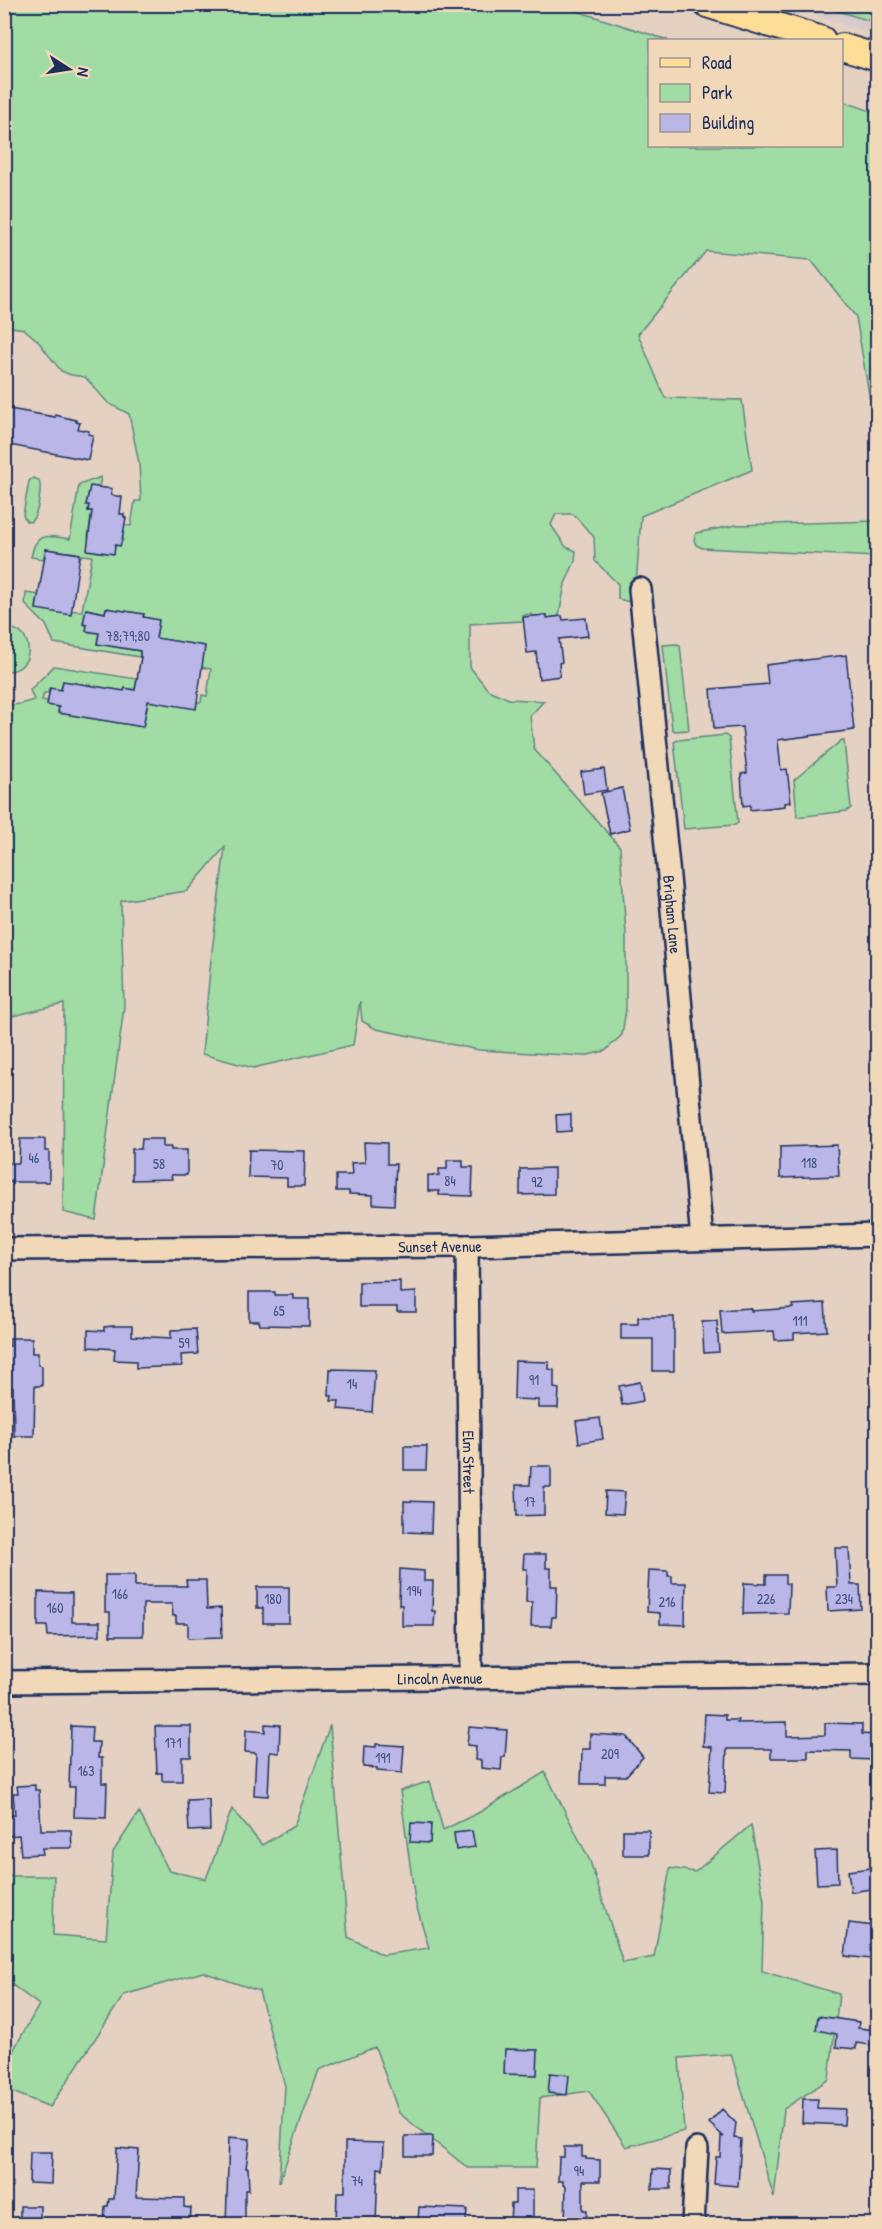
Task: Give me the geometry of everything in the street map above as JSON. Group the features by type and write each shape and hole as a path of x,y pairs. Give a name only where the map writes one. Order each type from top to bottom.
{"main road":[{"path":"707,4 819,39"},
{"path":"843,47 878,58"}],"street":[{"name":"Brigham Lane","path":"640,589 702,1239"},
{"name":"Sunset Avenue","path":"4,1249 466,1246 878,1235"},
{"name":"Elm Street","path":"466,1246 471,1676"},
{"name":"Lincoln Avenue","path":"4,1682 878,1674"},
{"path":"693,2224 698,2149"}],"shaded area":[{"path":"784,5 877,5 877,35"}],"green space":[{"path":"5,5 558,5 665,39 648,39 648,147 843,147 843,101 877,113 877,443 856,317 811,260 706,251 638,334 665,398 742,400 752,470 641,516 636,587 630,590 630,602 618,599 618,584 595,561 594,537 573,514 556,514 551,525 566,547 576,551 575,561 565,584 559,616 547,618 547,615 533,616 532,614 523,615 523,621 470,624 470,667 488,690 509,699 544,701 530,716 534,749 620,847 626,934 626,1009 622,1035 605,1051 584,1056 479,1050 376,1029 362,1021 360,1001 353,1045 253,1068 202,1054 225,847 187,891 121,901 124,1007 96,1220 63,1212 64,1004 8,1017 5,1032 5,706 34,700 30,690 54,666 137,679 135,690 125,688 124,691 63,681 61,690 49,688 42,700 48,701 47,705 59,707 58,713 143,727 148,701 196,708 197,702 201,702 202,695 207,696 211,669 201,667 205,646 156,638 159,620 143,617 144,614 106,608 105,613 90,610 83,624 87,625 86,631 99,633 97,644 140,651 140,657 54,643 46,625 25,604 26,593 41,595 37,600 36,609 82,611 92,556 82,555 80,559 76,558 76,553 46,549 43,559 31,557 33,548 36,542 44,537 70,539 79,485 101,477 94,496 88,495 86,504 89,505 88,511 92,511 88,537 94,551 114,554 115,545 123,540 123,525 131,526 135,501 141,501 139,463 129,414 108,403 85,377 61,371 37,340 24,329 12,327 5,322"},
{"path":"818,5 877,5 877,23"},
{"path":"33,478 39,480 40,496 35,515 30,522 26,521 23,515 29,481"},
{"path":"877,521 877,557 702,548 696,545 694,540 696,533 736,525"},
{"path":"5,628 15,630 27,642 27,658 15,670 5,671"},
{"path":"663,645 680,645 689,730 675,731 672,729"},
{"path":"725,735 729,738 738,823 684,829 674,742"},
{"path":"842,740 844,741 851,808 847,811 797,817 794,780"},
{"path":"330,1725 348,1937 383,1955 429,1948 415,1901 400,1791 430,1781 443,1830 480,1812 545,1772 590,1861 623,1963 654,1957 670,1868 695,1872 751,1825 764,1901 762,1971 839,1994 829,2079 784,2109 774,2198 731,2054 679,2058 684,2131 626,2147 589,2091 540,2098 536,2168 468,2168 399,2113 375,2047 319,2070 279,2182 285,2086 259,1991 203,1972 124,1995 50,2107 5,2089 5,2065 39,2005 12,1985 5,1989 5,1876 54,1876 53,1935 106,1939 113,1852 139,1812 169,1871 206,1879 232,1809 262,1845 294,1826"}],"building":[{"path":"4,408 76,420 80,423 78,429 89,431 88,434 93,435 88,460 4,444"},
{"path":"90,486 112,489 111,495 122,497 120,514 124,514 126,518 120,546 115,545 114,554 87,550 92,511 88,511 89,505 86,505"},
{"path":"46,549 80,554 71,615 36,609"},
{"path":"106,608 144,614 143,617 159,620 156,638 205,646 196,709 148,701 143,727 58,713 59,707 47,705 50,688 61,690 63,681 124,691 125,688 135,690 140,651 97,644 99,633 86,631 87,625 83,624 86,609 105,613"},
{"path":"547,615 547,618 562,616 563,620 586,618 588,636 559,639 562,662 559,663 560,676 539,679 536,652 527,653 523,617"},
{"path":"846,655 854,730 778,740 781,770 787,769 791,802 785,803 785,806 750,810 750,805 743,806 741,774 747,773 742,727 714,729 711,689 768,684 766,665"},
{"path":"604,769 607,790 584,794 581,772"},
{"path":"622,788 630,829 610,834 601,793"},
{"path":"571,1114 571,1131 557,1132 556,1115"},
{"path":"20,1139 45,1139 45,1151 49,1151 49,1182 6,1182 7,1163 19,1163"},
{"path":"142,1139 163,1139 163,1147 171,1147 171,1150 187,1150 187,1175 171,1175 172,1179 132,1180 132,1149 141,1149"},
{"path":"364,1142 387,1143 387,1164 396,1164 394,1205 373,1204 373,1195 336,1191 336,1175 352,1175 351,1163 365,1162"},
{"path":"837,1145 839,1176 780,1178 780,1147"},
{"path":"249,1150 305,1151 304,1186 287,1186 287,1178 248,1177"},
{"path":"447,1160 463,1160 463,1167 473,1167 472,1196 439,1195 439,1191 428,1191 428,1175 439,1176 439,1169 447,1169"},
{"path":"554,1168 554,1194 520,1195 520,1169"},
{"path":"400,1281 400,1293 416,1292 416,1312 397,1312 397,1307 359,1307 359,1282"},
{"path":"249,1292 275,1292 275,1295 293,1295 293,1299 309,1299 309,1326 260,1325 259,1321 249,1321"},
{"path":"825,1303 827,1331 794,1333 794,1339 775,1340 774,1331 722,1334 720,1310 751,1308 751,1311"},
{"path":"638,1317 674,1317 674,1371 653,1371 653,1339 621,1339 621,1324 638,1324"},
{"path":"717,1321 719,1352 704,1353 702,1322"},
{"path":"132,1326 132,1336 171,1338 171,1330 196,1329 198,1354 181,1355 182,1366 136,1368 136,1361 114,1360 115,1349 88,1347 88,1330 104,1331 104,1327"},
{"path":"10,1338 32,1338 32,1353 38,1353 38,1365 42,1366 42,1386 35,1386 34,1436 14,1436 13,1387 7,1387 8,1376 4,1376 4,1346 10,1346"},
{"path":"515,1361 549,1362 549,1369 554,1370 554,1388 559,1389 558,1408 538,1408 538,1400 514,1399"},
{"path":"330,1369 375,1370 372,1412 338,1409 339,1401 331,1401 332,1396 329,1396"},
{"path":"640,1382 643,1401 622,1405 619,1386"},
{"path":"600,1418 603,1439 579,1443 576,1421"},
{"path":"404,1446 427,1446 426,1470 404,1470"},
{"path":"531,1466 551,1466 551,1487 544,1487 544,1515 517,1516 516,1485 530,1485"},
{"path":"606,1491 625,1492 623,1514 605,1513"},
{"path":"404,1501 432,1502 431,1533 404,1532"},
{"path":"835,1548 849,1548 851,1585 860,1585 861,1609 828,1611 827,1587 837,1587"},
{"path":"524,1554 546,1554 546,1568 551,1568 551,1586 557,1586 556,1617 552,1617 551,1626 531,1626 532,1602 526,1602 527,1569 523,1569"},
{"path":"400,1569 424,1571 424,1581 433,1581 434,1626 402,1626 402,1605 399,1605"},
{"path":"649,1570 668,1571 668,1576 672,1576 672,1583 686,1583 685,1625 660,1624 660,1613 647,1612"},
{"path":"105,1575 135,1575 135,1586 187,1586 186,1580 206,1580 207,1609 221,1608 222,1637 188,1638 188,1623 176,1623 172,1604 143,1604 143,1636 110,1636 110,1612 105,1612"},
{"path":"766,1575 785,1575 785,1583 789,1584 788,1613 743,1614 744,1583 766,1584"},
{"path":"257,1587 289,1587 289,1623 263,1623 263,1608 257,1608"},
{"path":"38,1592 72,1593 72,1622 100,1622 100,1635 48,1636 47,1626 38,1626"},
{"path":"705,1714 725,1715 725,1720 738,1720 737,1723 787,1722 787,1736 825,1735 825,1723 862,1724 862,1734 873,1735 873,1760 851,1759 851,1751 808,1750 808,1758 771,1758 771,1749 727,1749 725,1793 709,1792 712,1747 703,1746"},
{"path":"265,1724 280,1725 279,1753 270,1752 268,1796 254,1795 256,1753 245,1752 246,1730 265,1732"},
{"path":"71,1726 92,1727 91,1742 99,1742 98,1758 102,1758 102,1783 107,1783 106,1818 74,1817 75,1787 69,1787"},
{"path":"155,1726 191,1726 191,1757 182,1757 182,1781 162,1781 162,1773 157,1773"},
{"path":"469,1727 507,1730 505,1757 502,1757 501,1770 481,1768 481,1760 475,1760 476,1746 467,1745"},
{"path":"590,1734 626,1736 643,1757 626,1776 605,1776 605,1784 581,1784 582,1749 590,1749"},
{"path":"376,1744 404,1746 402,1773 377,1771 377,1768 363,1767 364,1746 376,1747"},
{"path":"35,1785 35,1790 39,1790 41,1830 71,1830 72,1848 42,1848 43,1854 21,1855 19,1835 9,1836 8,1816 15,1815 13,1793 18,1793 17,1786"},
{"path":"209,1799 210,1830 189,1831 187,1800"},
{"path":"411,1823 431,1824 430,1843 410,1842"},
{"path":"623,1830 649,1830 649,1855 623,1855"},
{"path":"472,1831 475,1847 456,1850 454,1833"},
{"path":"837,1850 838,1883 817,1884 815,1851"},
{"path":"878,1867 878,1888 851,1892 848,1871"},
{"path":"849,1923 874,1926 871,1959 845,1956"},
{"path":"818,2016 859,2022 858,2028 878,2030 878,2046 856,2043 856,2049 836,2047 837,2034 816,2030"},
{"path":"505,2049 538,2050 537,2075 504,2074"},
{"path":"550,2073 569,2075 567,2095 548,2093"},
{"path":"803,2099 818,2099 817,2108 845,2109 844,2125 802,2123"},
{"path":"722,2109 736,2123 734,2138 741,2139 738,2186 714,2184 716,2157 720,2157 721,2136 724,2137 709,2123"},
{"path":"405,2136 433,2136 432,2156 405,2156"},
{"path":"229,2137 250,2139 246,2168 248,2168 249,2190 245,2190 245,2224 226,2224"},
{"path":"345,2142 384,2143 383,2169 378,2168 376,2224 336,2224 337,2192 345,2192"},
{"path":"564,2147 582,2147 582,2157 600,2160 600,2181 583,2181 583,2210 587,2210 586,2224 565,2224 566,2186 563,2185 563,2181 558,2181 559,2157 564,2157"},
{"path":"117,2148 139,2150 136,2197 184,2198 184,2207 191,2208 190,2224 125,2221 125,2224 104,2224 105,2206 108,2206 109,2199 114,2199"},
{"path":"30,2152 52,2152 51,2184 29,2183"},
{"path":"653,2169 671,2170 671,2189 652,2189"},
{"path":"515,2190 533,2190 533,2224 510,2224 511,2204 515,2204"},
{"path":"20,2206 40,2206 40,2224 20,2224"},
{"path":"419,2207 467,2209 466,2224 418,2222"}]}
